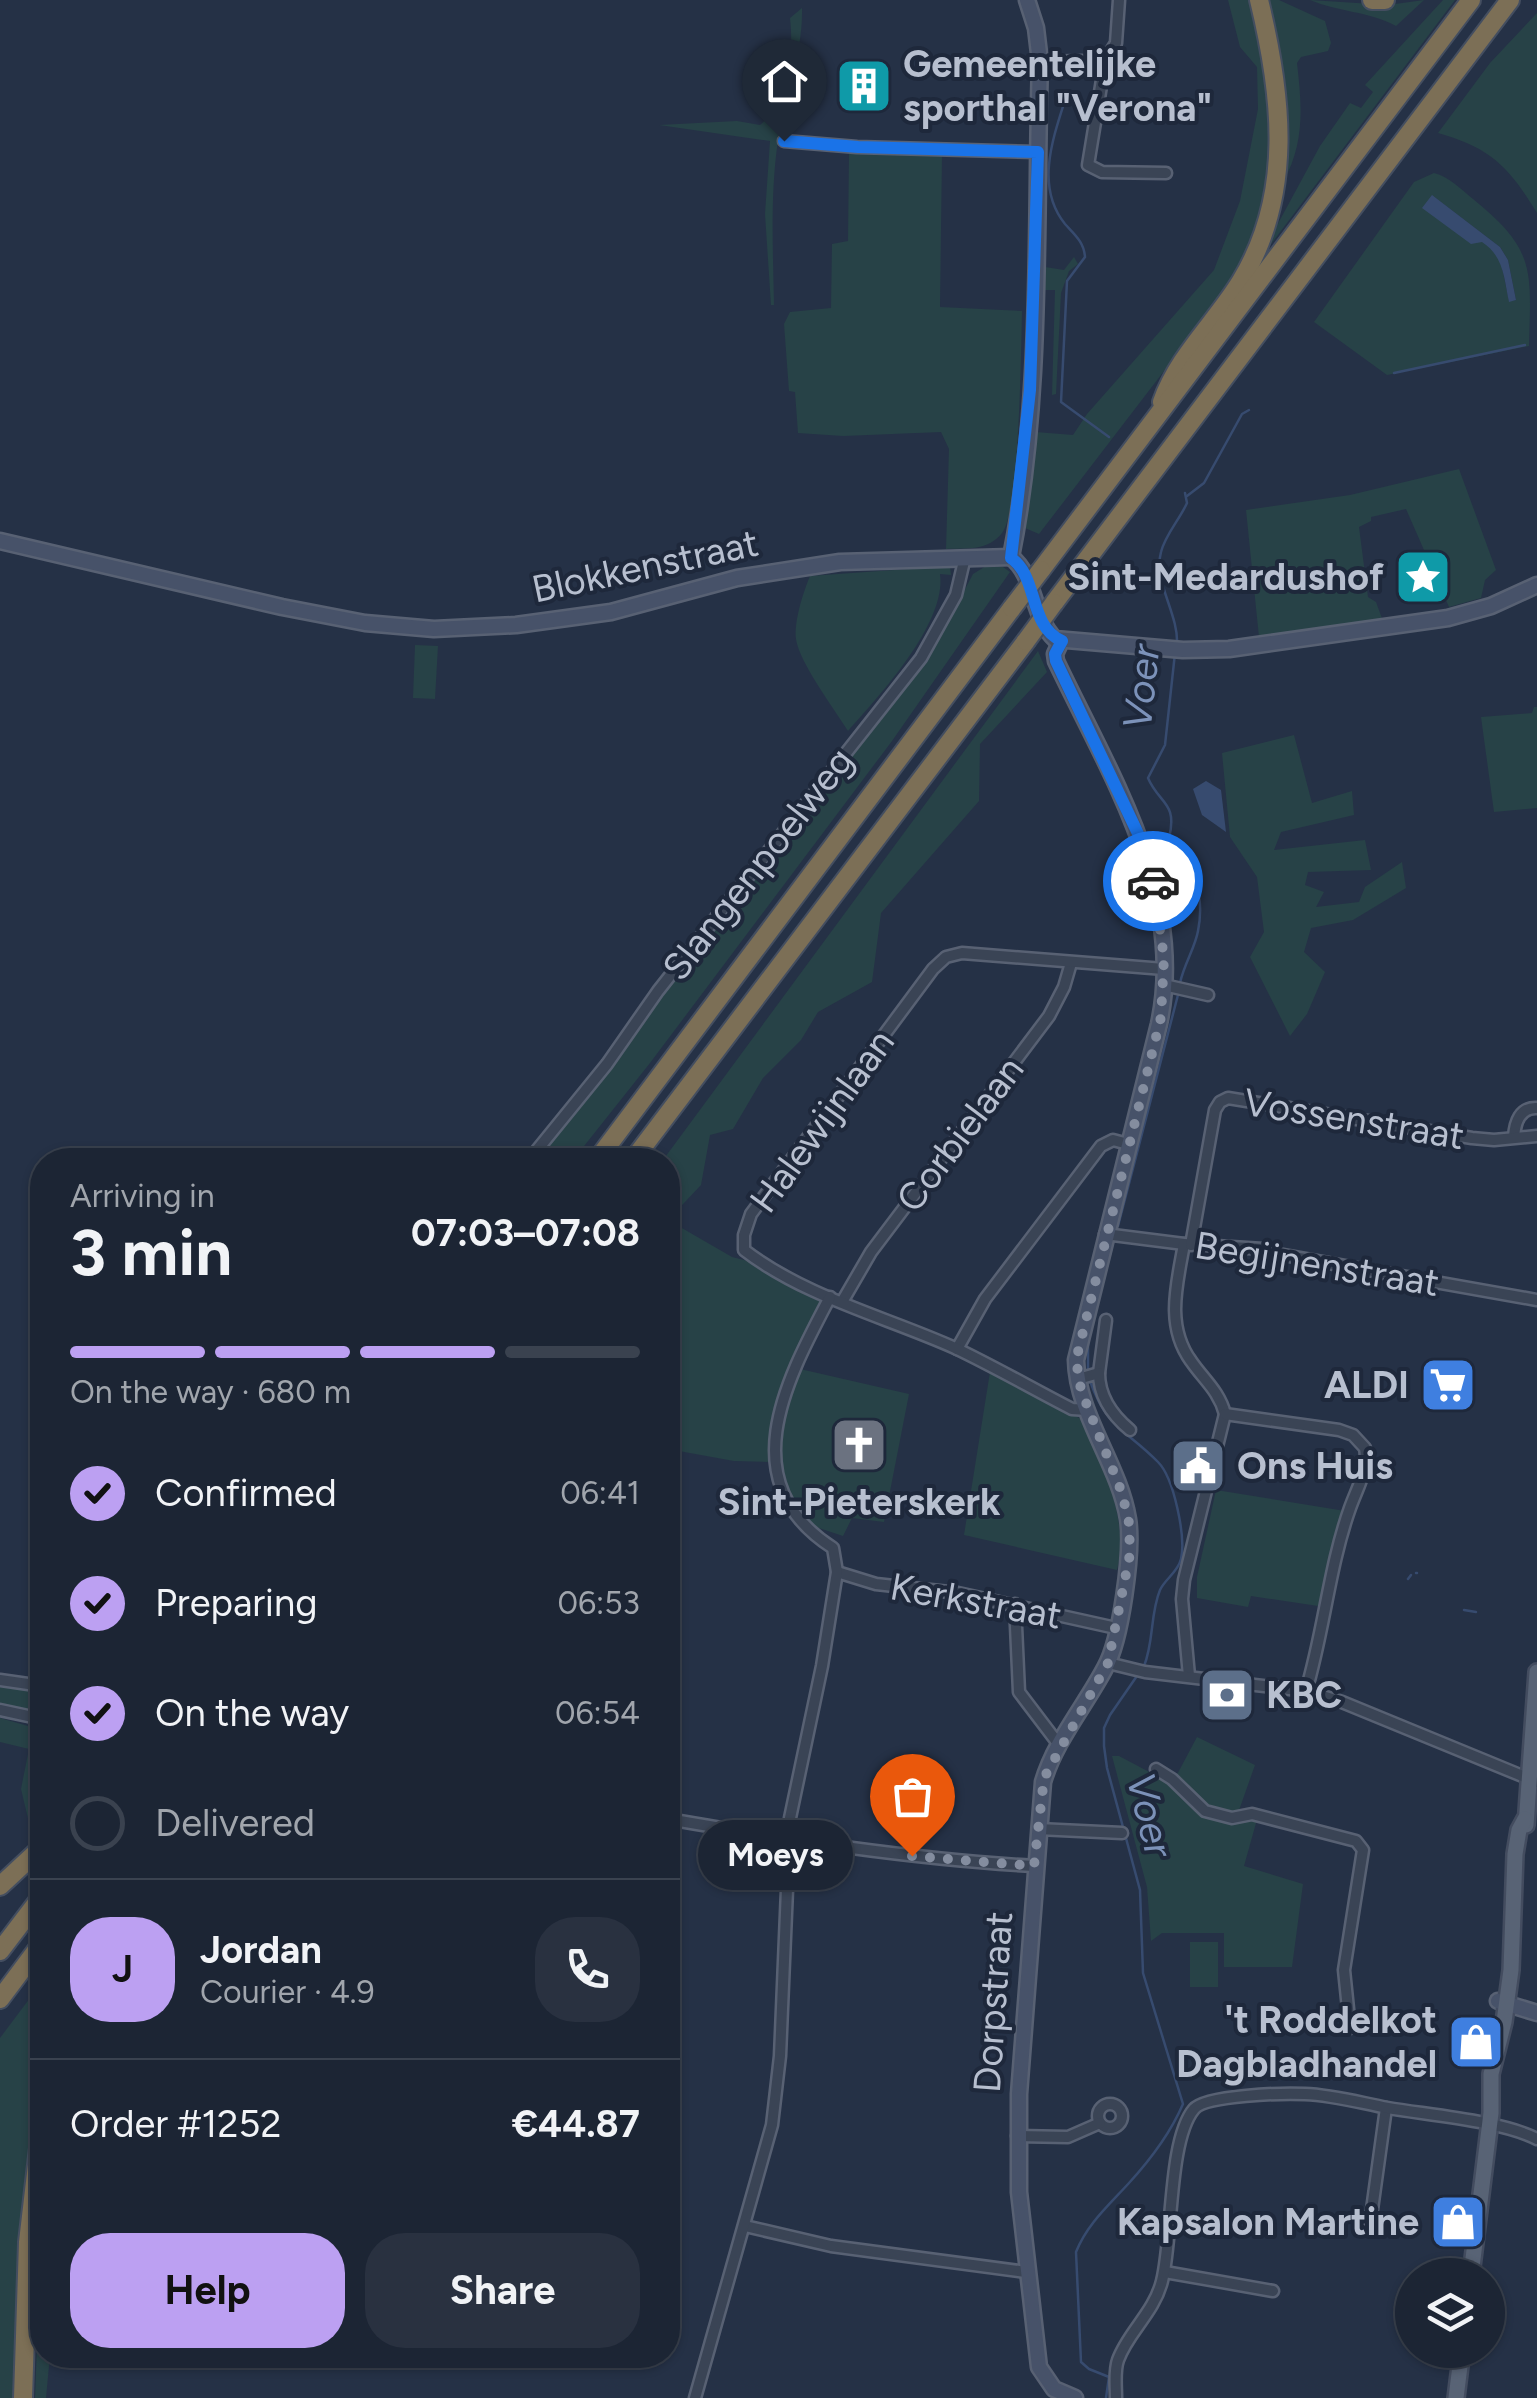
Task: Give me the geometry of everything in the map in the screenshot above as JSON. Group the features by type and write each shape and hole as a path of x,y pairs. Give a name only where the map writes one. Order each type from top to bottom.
{"highway":[{"path":"1155,421 1170,378 1242,278 1268,220 1280,170 1280,138 1275,72 1259,0"},
{"path":"1372,0 1384,0"},
{"path":"606,1148 1471,0"},
{"path":"642,1148 1510,0"},
{"path":"0,1886 30,1858"},
{"path":"0,1951 30,1912"},
{"path":"0,1999 30,1960"},
{"path":"23,2398 30,2214"}],"main road":[{"path":"1473,2258 1502,2002 1504,1946 1513,1911 1518,1835 1533,1781 1537,1672"},
{"path":"1456,2398 1460,2368"}],"street":[{"path":"1011,558 1030,390 1038,152 1040,62 1036,28 1027,0"},
{"path":"1119,0 1116,42 1100,69 1102,80 1088,165 1102,172 1166,174"},
{"path":"1040,62 1092,64 1100,69"},
{"path":"784,141 1038,152"},
{"name":"Blokkenstraat","path":"0,541 282,607 365,622 434,628 516,626 611,612 738,578 840,562 1011,558"},
{"name":"Slangenpoelweg","path":"538,1148 921,658 956,595 965,557"},
{"name":"Dorpstraat","path":"1011,558 1020,565 1044,629 1062,641 1056,661 1146,852 1164,968 1174,987 1159,1024 1128,1144 1112,1235 1078,1340 1088,1376 1088,1410 1116,1474 1129,1523 1127,1576 1108,1663 1043,1782 1034,1866 1017,2136 1026,2272 1041,2372 1054,2389 1075,2398"},
{"path":"1510,598 1537,576"},
{"path":"1062,641 1178,650 1229,649 1462,614 1537,584"},
{"name":"Halewijnlaan","path":"1070,963 962,954 946,957 933,969 751,1214 744,1250 830,1297 957,1349 1072,1409 1088,1410"},
{"path":"1070,963 1164,968"},
{"name":"Corbielaan","path":"842,1302 871,1252 1049,1016 1064,987 1070,963"},
{"path":"1174,987 1208,995"},
{"name":"Vossenstraat","path":"1225,1414 1220,1396 1192,1362 1177,1330 1174,1306 1215,1110 1220,1102 1228,1098 1494,1140 1537,1136"},
{"name":"Vossenstraat","path":"1514,1137 1522,1113 1537,1108"},
{"path":"957,1349 992,1290 1100,1146 1109,1140 1128,1144"},
{"name":"Begijnenstraat","path":"1112,1235 1188,1245 1263,1248 1266,1252 1534,1298"},
{"path":"695,2398 772,2125 780,2056 788,1840 838,1572 833,1548 809,1530 782,1488 774,1436 777,1417 800,1356 830,1297"},
{"name":"Dorpstraat","path":"1088,1376 1106,1320"},
{"name":"Dorpstraat","path":"1088,1376 1100,1386 1116,1418 1130,1430"},
{"path":"1189,1676 1184,1580 1225,1414 1339,1430 1353,1434 1365,1448 1363,1477 1348,1512 1328,1587 1306,1691"},
{"name":"Kerkstraat","path":"838,1572 876,1584 958,1593 1116,1628"},
{"path":"1016,1604 1019,1692 1060,1746"},
{"path":"1108,1663 1306,1691 1519,1772 1533,1781"},
{"path":"0,1680 30,1684"},
{"path":"0,1710 30,1716"},
{"path":"1156,1769 1206,1810 1232,1818 1252,1814 1356,1841 1363,1850 1344,1970 1350,2028"},
{"path":"680,1821 950,1861 1034,1866"},
{"path":"1038,1829 1122,1833"},
{"path":"1502,2002 1537,2013"},
{"path":"1116,2398 1117,2361 1152,2307 1164,2272 1179,2151 1196,2106 1217,2099 1306,2094 1521,2131 1537,2138"},
{"path":"1370,2224 1386,2108"},
{"path":"1017,2136 1068,2136 1100,2123"},
{"path":"745,2226 831,2246 1026,2272"},
{"path":"1164,2272 1273,2292"}],"green space":[{"path":"1228,0 1256,0 1277,170 1258,233 1220,298 1039,534 1025,528 1036,432 1073,435 1214,270 1240,201 1258,109 1257,67 1240,47"},
{"path":"1264,0 1279,0 1325,21 1331,43 1328,51 1301,57 1297,63 1301,109 1298,139 1283,182 1283,90"},
{"path":"1310,0 1388,5 1424,0 1396,26"},
{"path":"1443,0 1455,0 1256,264 1320,146 1350,103 1361,108 1373,92 1365,85"},
{"path":"802,8 800,42 775,161 771,305 765,214 770,141 659,125 737,121 760,125 783,90 790,62 790,18"},
{"path":"1537,13 1537,213 1497,161 1472,145 1438,133 1490,63"},
{"path":"849,153 942,154 940,307 1022,311 1013,494 1002,533 984,546 946,549 949,449 941,432 843,436 798,433 795,392 789,391 784,324 790,312 831,308 832,244 848,241"},
{"path":"1434,173 1445,177 1509,233 1519,248 1529,279 1529,346 1387,375 1314,322 1414,182","holes":["1433,196 1500,247 1508,260 1516,300 1509,301 1501,262 1494,251"]},
{"path":"1074,257 1078,264 1069,271 1061,293 1056,394 1052,395 1055,290 1040,290 1039,266 1064,270"},
{"path":"1459,469 1496,570 1485,580 1481,598 1449,607 1406,509 1371,517 1371,521 1359,527 1368,597 1376,602 1383,621 1259,637 1246,510 1350,495"},
{"path":"950,566 951,575 940,574 933,614 922,636 893,679 848,731 810,673 796,639 798,616 810,576"},
{"path":"986,566 1003,567 1010,572 892,741 583,1148 546,1148 629,1044 661,995 916,674 973,574"},
{"path":"415,645 438,646 435,699 413,698"},
{"path":"1038,651 1047,672 980,744 979,801 881,913 872,982 818,1012 801,1040 763,1078 733,1129 710,1135 701,1185 680,1207 680,1148 672,1148"},
{"path":"1534,707 1537,808 1494,812 1481,717 1532,713"},
{"path":"1294,735 1312,803 1352,791 1354,815 1281,832 1274,850 1365,840 1371,870 1308,872 1305,885 1324,892 1316,907 1359,902 1365,887 1402,862 1406,888 1353,920 1311,928 1304,952 1325,972 1307,1014 1290,1036 1250,957 1264,932 1257,877 1230,837 1222,753"},
{"path":"680,1227 823,1301 779,1396 769,1462 734,1461 680,1451"},
{"path":"800,1369 909,1394 884,1522 852,1518 843,1536 810,1525 782,1478 781,1418"},
{"path":"990,1372 1085,1421 1117,1514 1117,1570 964,1535"},
{"path":"1216,1490 1345,1511 1318,1606 1251,1596 1248,1607 1197,1598 1197,1577"},
{"path":"0,1687 30,1691 30,1710 0,1704"},
{"path":"0,1718 30,1727 30,1827 21,1789 29,1749 0,1742"},
{"path":"1197,1737 1255,1765 1237,1816 1258,1816 1244,1866 1303,1884 1292,1967 1224,1967 1224,1933 1162,1933 1151,1941 1147,1887 1112,1756 1172,1784"},
{"path":"1190,1942 1218,1942 1218,1987 1190,1987"},
{"path":"30,1998 30,2183 16,2398 0,2398 0,2038"},
{"path":"36,2368 49,2368 46,2398 35,2398"}],"water":[{"path":"1432,195 1500,247 1508,260 1516,300 1509,302 1502,269 1489,248 1482,242 1471,244 1422,208"},
{"path":"1206,781 1221,790 1226,832 1202,815 1193,789"}],"waterway":[{"name":"Voer","path":"1067,94 1052,143 1050,193 1065,224 1081,243 1085,257 1067,281 1061,402 1109,437"},
{"path":"1394,373 1525,345"},
{"path":"1187,496 1204,483 1242,414 1249,410"},
{"name":"Voer","path":"1177,645 1159,563 1166,539 1187,503 1185,493"},
{"name":"Voer","path":"1175,653 1165,745 1148,778 1169,810 1169,838 1191,868 1198,892 1198,931 1180,983"},
{"name":"Voer","path":"1118,1226 1179,991"},
{"name":"Voer","path":"1088,1373 1088,1341 1113,1243"},
{"name":"Voer","path":"1090,1381 1111,1419 1164,1470 1177,1508 1181,1559 1160,1590 1144,1666"},
{"path":"1408,1579 1411,1575"},
{"path":"1464,1610 1476,1612"},
{"name":"Voer","path":"1106,2398 1109,2377 1081,2362 1076,2252 1092,2224 1159,2146 1183,2104 1143,1973 1140,1890 1104,1746 1104,1728 1110,1715 1139,1673"}],"way so far":[{"path":"912,1856 1034,1866 1046,1773 1108,1663 1122,1608 1130,1554 1126,1511 1081,1390 1076,1360 1161,1017 1164,958 1153,881"}],"place":[{"name":"Gemeentelijke sporthal \"Verona\"","path":"864,86"},
{"name":"Sint-Medardushof","path":"1423,577"},
{"name":"ALDI","path":"1448,1385"},
{"name":"Sint-Pieterskerk","path":"859,1445"},
{"name":"Ons Huis","path":"1198,1466"},
{"name":"KBC","path":"1227,1695"},
{"name":"Moeys","path":"912,1856"},
{"name":"'t Roddelkot Dagbladhandel","path":"1476,2042"},
{"name":"Kapsalon Martine","path":"1458,2222"}],"route":[{"path":"784,141 1038,152 1030,390 1011,558 1020,565 1044,629 1062,641 1056,661 1142,842 1153,881"}]}
